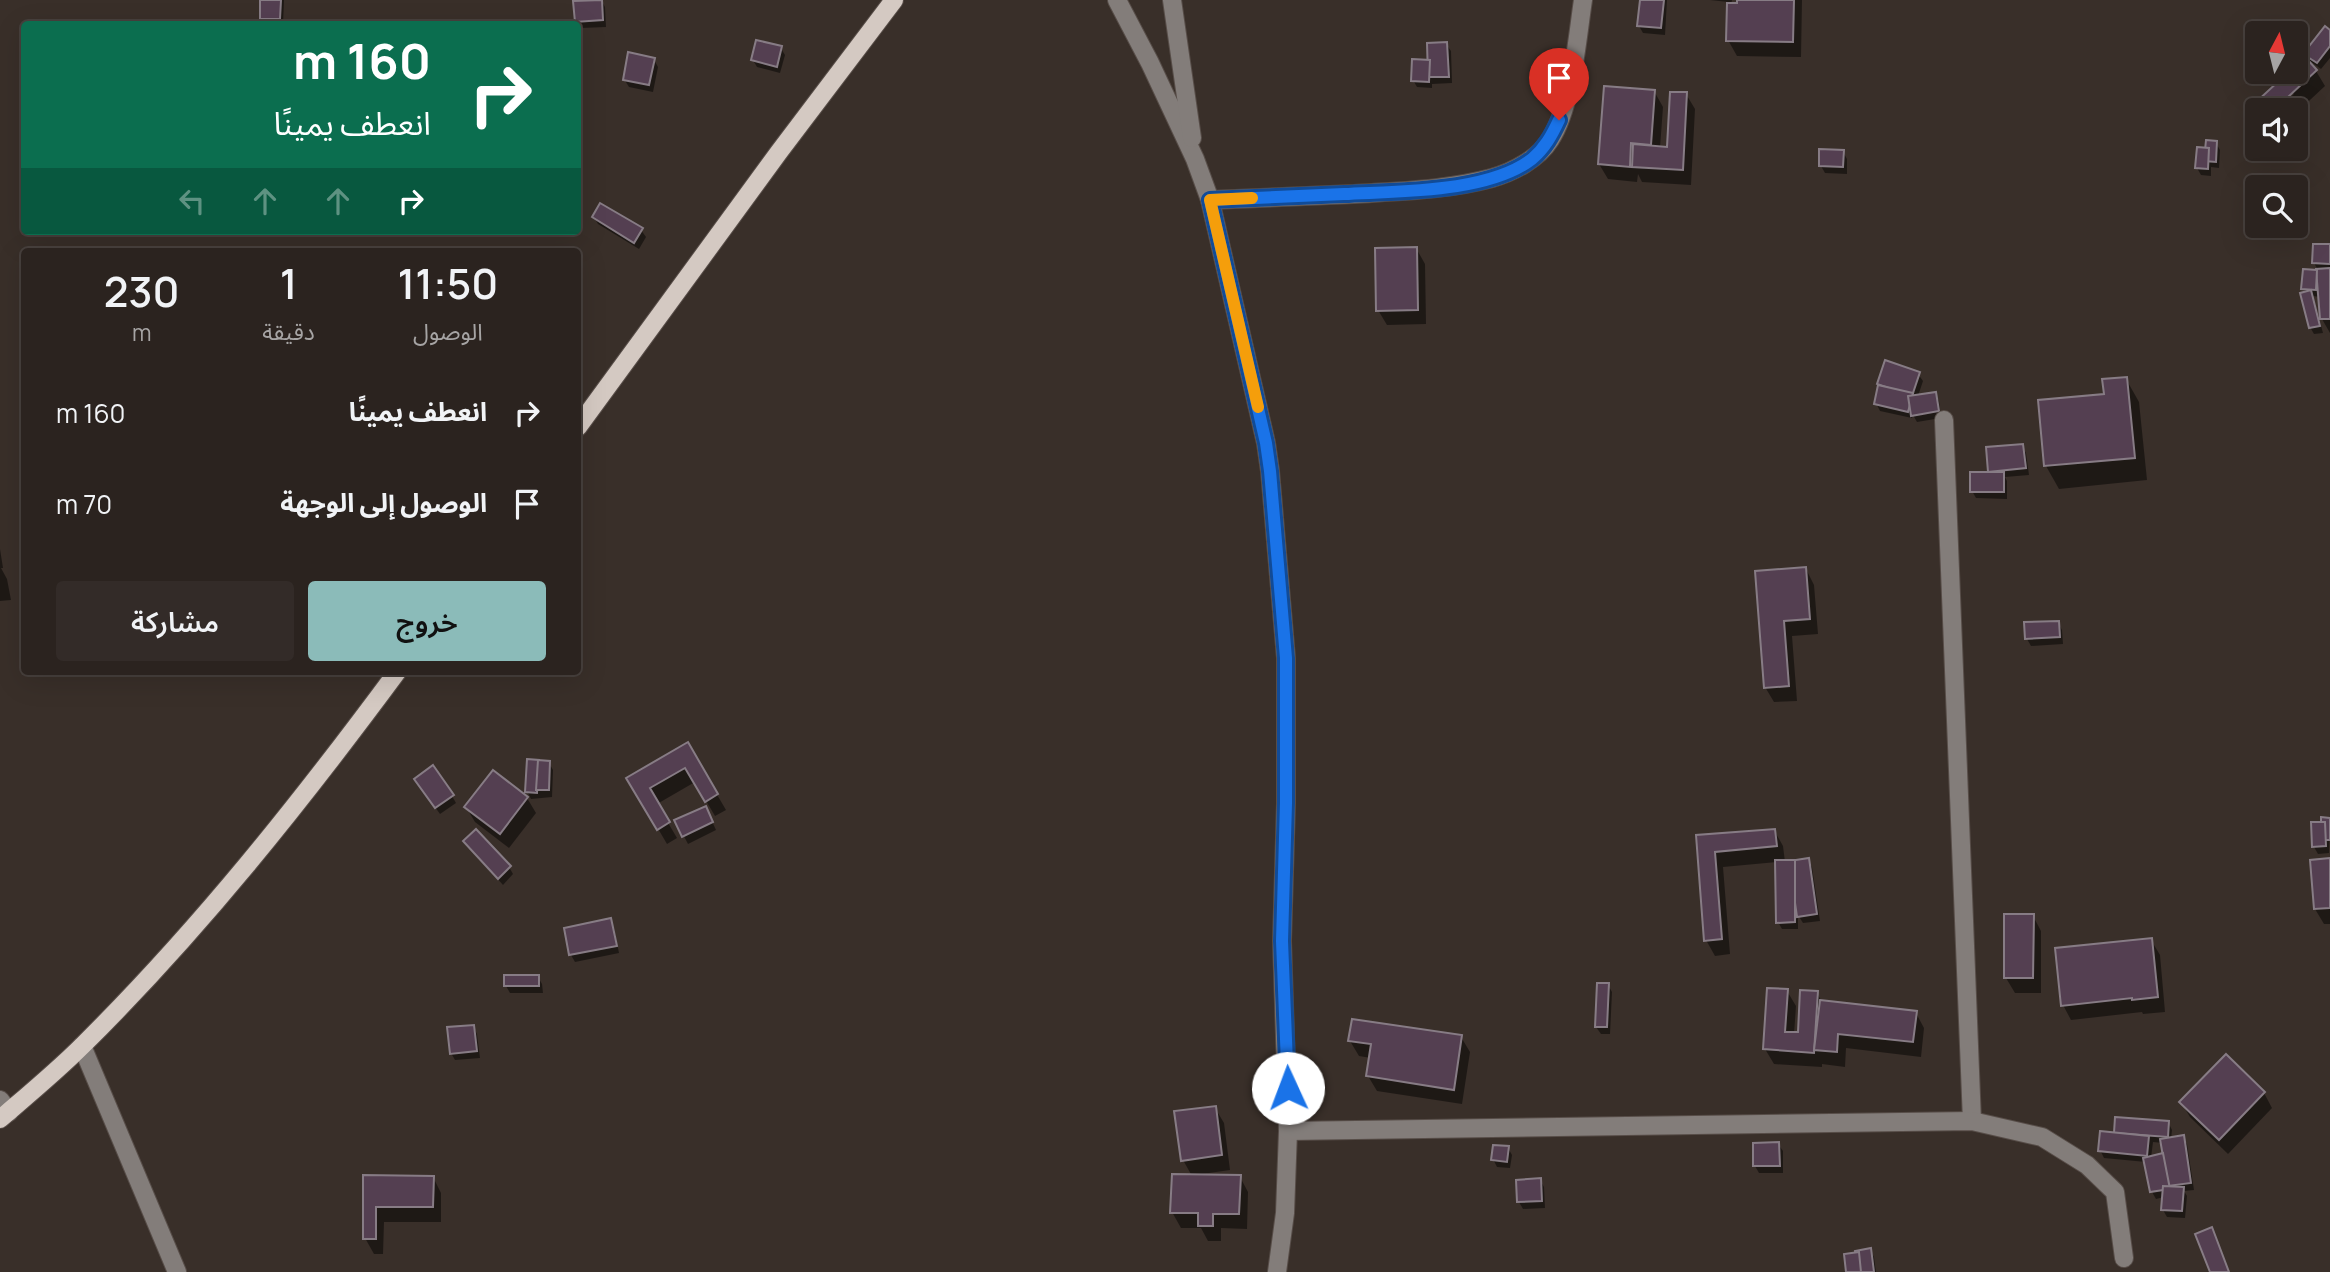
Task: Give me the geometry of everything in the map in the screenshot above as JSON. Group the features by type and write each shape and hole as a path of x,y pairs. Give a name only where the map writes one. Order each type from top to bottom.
{"main road":[{"path":"581,423 894,0"},
{"path":"3,1110 82,1046 177,947 272,836 395,675"}],"street":[{"path":"1117,0 1195,159 1210,200 1266,443 1270,471 1286,658 1282,941 1288,1131 1285,1213 1278,1272"},
{"path":"1171,0 1195,159"},
{"path":"1210,200 1413,191 1495,177 1530,160 1550,140 1559,120 1573,72 1583,0"},
{"path":"1944,420 1972,1121"},
{"path":"82,1046 177,1272"},
{"path":"1288,1131 1972,1121 2042,1137 2087,1165 2115,1192 2124,1258"}],"building":[{"path":"260,0 281,0 280,19 260,19"},
{"path":"602,0 603,20 575,21 573,1"},
{"path":"1640,0 1664,0 1661,28 1637,26"},
{"path":"1737,0 1794,0 1793,42 1726,41 1727,3 1737,3"},
{"path":"2325,26 2330,30 2330,46 2317,63 2308,57 2308,48"},
{"path":"756,40 782,46 777,67 751,60"},
{"path":"1447,42 1449,77 1428,77 1427,43"},
{"path":"628,52 655,58 649,85 623,80"},
{"path":"1412,59 1430,60 1429,82 1411,81"},
{"path":"2308,60 2317,70 2308,78"},
{"path":"2276,84 2302,84 2287,98 2260,98"},
{"path":"1604,86 1655,90 1651,145 1631,143 1630,167 1598,164"},
{"path":"1670,92 1687,92 1683,170 1632,167 1633,144 1667,147"},
{"path":"2206,140 2217,141 2216,162 2204,161"},
{"path":"2197,147 2209,148 2208,169 2195,168"},
{"path":"1819,149 1844,150 1843,167 1819,166"},
{"path":"600,203 643,228 634,243 592,217"},
{"path":"2313,244 2330,244 2330,264 2312,263"},
{"path":"1417,247 1418,310 1376,311 1375,248"},
{"path":"2330,268 2330,319 2320,319 2316,269"},
{"path":"2303,269 2317,270 2316,290 2301,289"},
{"path":"2311,290 2320,326 2309,328 2300,293"},
{"path":"1885,360 1920,372 1912,396 1877,384"},
{"path":"2127,377 2135,458 2044,466 2038,400 2104,394 2102,379"},
{"path":"1878,385 1913,393 1908,412 1874,404"},
{"path":"1936,392 1939,411 1911,416 1908,396"},
{"path":"2023,444 2026,468 1988,472 1986,447"},
{"path":"1970,472 2004,472 2004,492 1970,492"},
{"path":"1806,567 1810,619 1784,621 1789,686 1764,688 1755,571"},
{"path":"2059,621 2060,637 2025,639 2024,622"},
{"path":"688,742 718,794 705,802 685,768 650,788 670,822 657,830 626,778"},
{"path":"527,759 539,760 537,793 525,792"},
{"path":"538,760 550,761 549,790 536,790"},
{"path":"433,765 454,795 435,808 414,779"},
{"path":"493,770 528,797 500,834 464,807"},
{"path":"706,806 713,822 682,837 674,820"},
{"path":"2321,817 2330,818 2330,840 2321,840"},
{"path":"2311,822 2325,822 2326,846 2312,847"},
{"path":"476,829 511,866 498,879 463,841"},
{"path":"1775,829 1777,846 1715,852 1722,939 1704,941 1696,835"},
{"path":"1809,858 1817,914 1797,917 1789,861"},
{"path":"2330,858 2330,908 2314,909 2310,860"},
{"path":"1775,860 1795,860 1795,922 1776,923"},
{"path":"2004,914 2034,914 2033,978 2004,978"},
{"path":"611,918 617,946 569,955 564,928"},
{"path":"2152,938 2158,997 2061,1006 2055,948"},
{"path":"504,975 539,975 539,986 504,986"},
{"path":"1597,983 1609,983 1607,1027 1595,1027"},
{"path":"1767,988 1788,989 1785,1032 1798,1032 1800,990 1818,991 1814,1053 1763,1049"},
{"path":"1820,1000 1917,1011 1913,1042 1838,1034 1837,1052 1814,1050"},
{"path":"1352,1019 1462,1035 1454,1090 1366,1076 1371,1044 1348,1041"},
{"path":"474,1025 477,1051 450,1054 447,1027"},
{"path":"2226,1054 2265,1092 2219,1140 2179,1102"},
{"path":"1216,1106 1222,1155 1181,1161 1174,1111"},
{"path":"2115,1117 2169,1121 2168,1137 2114,1133"},
{"path":"2100,1131 2149,1136 2147,1156 2098,1151"},
{"path":"2184,1135 2191,1183 2168,1186 2160,1139"},
{"path":"1779,1142 1780,1166 1753,1166 1753,1143"},
{"path":"1493,1145 1509,1146 1507,1162 1491,1160"},
{"path":"2163,1153 2170,1189 2150,1192 2143,1158"},
{"path":"1172,1174 1241,1175 1239,1214 1213,1214 1213,1226 1198,1226 1198,1213 1170,1213"},
{"path":"363,1175 434,1176 433,1207 376,1207 376,1239 363,1239"},
{"path":"1541,1178 1542,1201 1517,1202 1516,1180"},
{"path":"2163,1186 2184,1187 2182,1211 2161,1210"},
{"path":"2212,1227 2229,1272 2210,1272 2195,1234"},
{"path":"1871,1248 1874,1272 1859,1272 1855,1251"},
{"path":"1859,1252 1861,1272 1846,1272 1844,1254"}],"slow traffic":[{"path":"1252,198 1210,200 1258,407"}],"route":[{"path":"1288,1088 1282,941 1286,658 1270,471 1266,443 1210,200 1413,191 1495,177 1530,160 1550,140 1559,120"}]}
